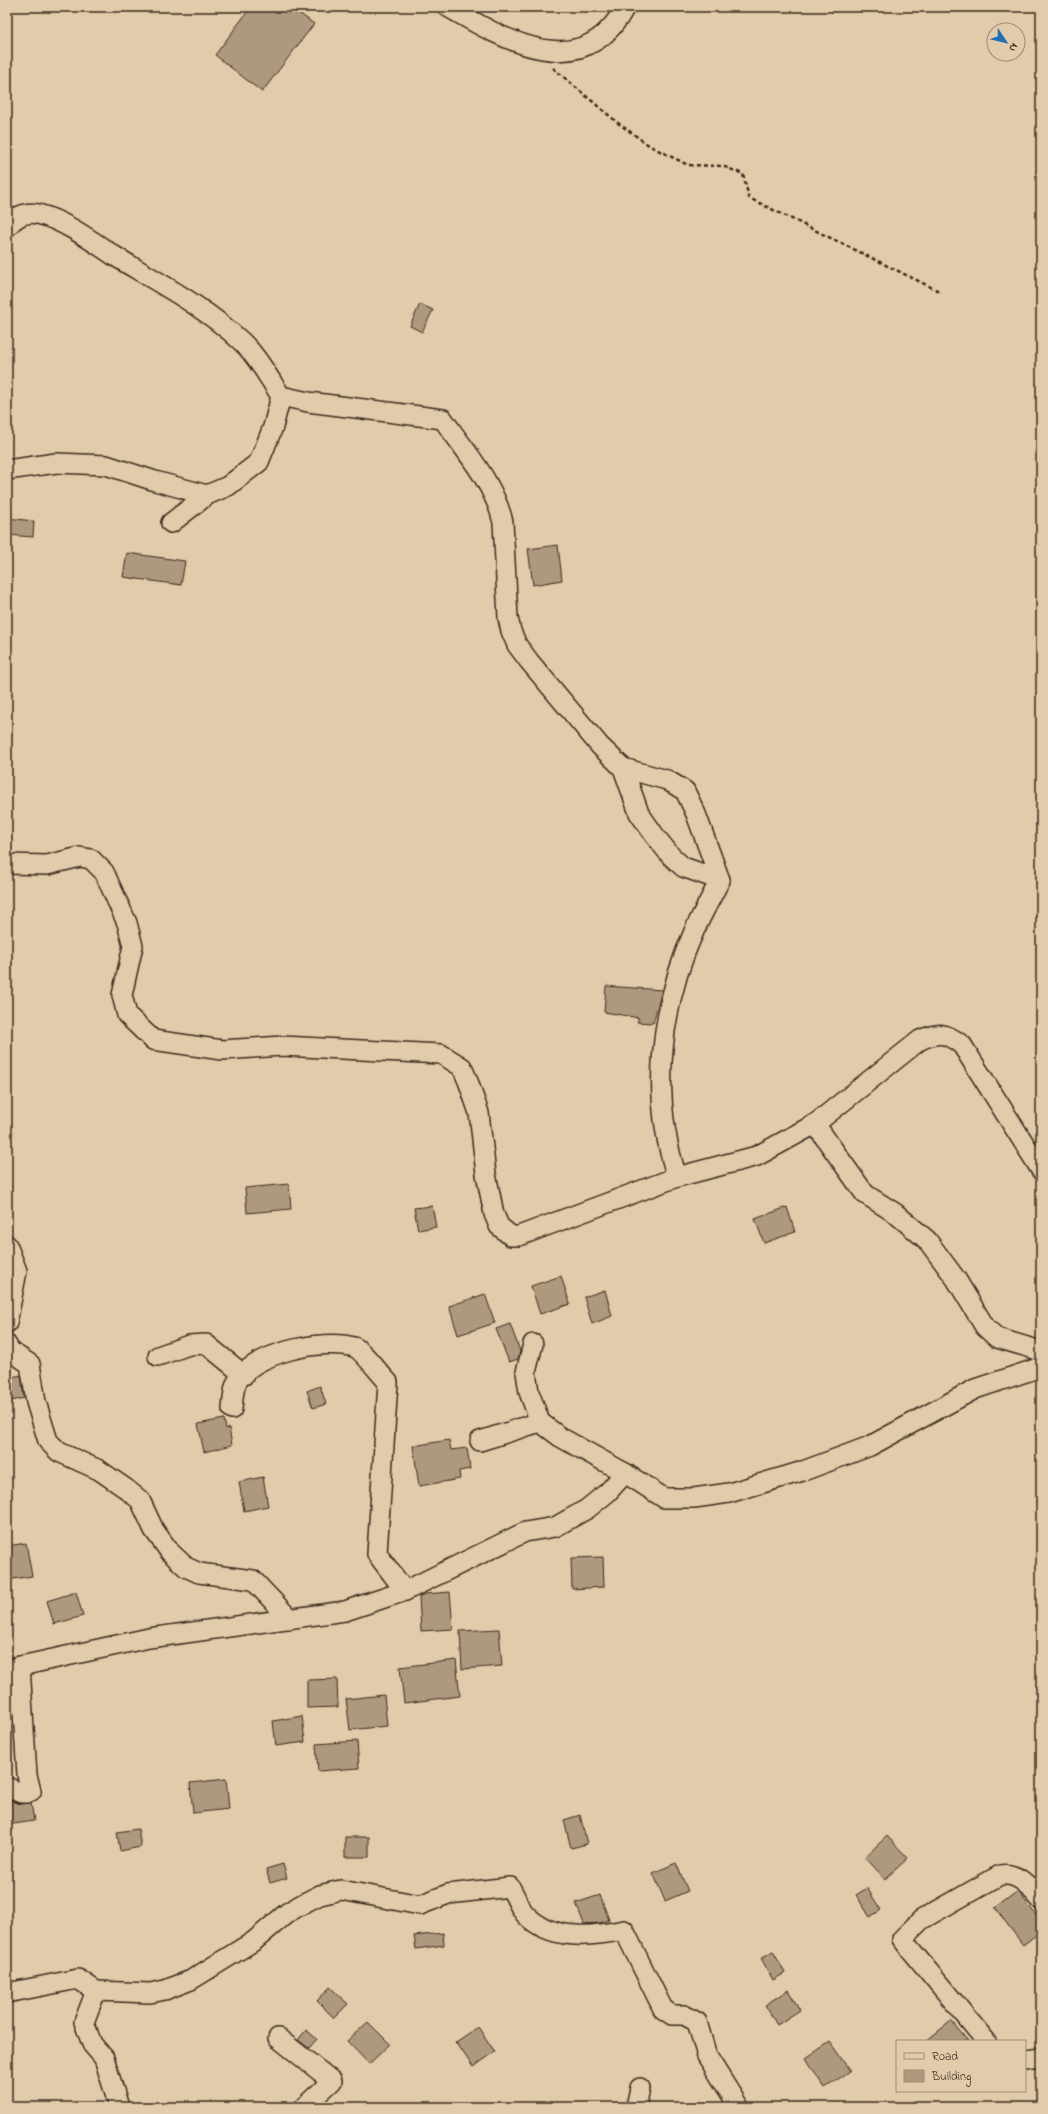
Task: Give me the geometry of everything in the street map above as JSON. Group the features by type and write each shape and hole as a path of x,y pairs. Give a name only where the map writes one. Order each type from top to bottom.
{"street":[{"path":"448,7 495,33 528,47 556,52 590,44 618,22 625,7"},
{"path":"7,228 14,219 25,214 39,214 64,225 154,279 213,318 241,341 256,356 281,396 308,402 443,419 484,477 499,506 503,522 508,618 511,631 517,644 529,661 600,746 623,768 639,813 655,836 672,856 683,866 720,880"},
{"path":"171,523 207,495 228,486 259,462 273,427 281,396"},
{"path":"7,470 56,463 106,465 155,481 207,495"},
{"path":"623,768 667,780 685,791 696,814 720,880 695,929 678,974 668,1014 662,1049 661,1084 664,1120 668,1150 677,1177"},
{"path":"7,864 47,865 80,857 91,859 104,872 127,923 133,946 122,995 127,1015 153,1040 222,1050 282,1046 314,1047 441,1054 452,1059 462,1068 479,1113 486,1174 494,1214 499,1226 511,1236 519,1236 677,1177 757,1156 815,1124 920,1040 935,1034 949,1036 962,1045 1041,1170"},
{"path":"815,1124 865,1194 895,1213 928,1240 956,1279 985,1327 997,1338 1041,1351"},
{"path":"7,1245 17,1271 7,1323"},
{"path":"158,1356 189,1345 206,1344 244,1375"},
{"path":"232,1409 236,1384 254,1363 283,1352 313,1345 334,1344 356,1347 388,1382 377,1554 405,1591"},
{"path":"533,1344 526,1372 529,1392 540,1422 560,1437 625,1473 664,1498 694,1498 736,1491 796,1474 870,1446 975,1389 1041,1367"},
{"path":"7,1345 10,1351 30,1364 36,1402 48,1441 59,1452 99,1470 140,1500 154,1530 170,1552 186,1567 199,1573 253,1580 290,1619"},
{"path":"480,1441 540,1422"},
{"path":"7,1787 21,1793 28,1793 31,1791 27,1775 14,1667 149,1638 345,1611 405,1591 525,1532 555,1527 587,1509 608,1492 625,1473"},
{"path":"985,2040 902,1939 921,1920 1000,1875 1009,1874 1017,1876 1041,1900"},
{"path":"7,1993 78,1979 96,1991 150,1993 191,1980 254,1941 287,1913 304,1903 330,1892 341,1890 420,1905 448,1894 510,1887 524,1913 539,1926 562,1935 607,1934 624,1930 663,2009 672,2015 684,2015 697,2022 707,2056 739,2107"},
{"path":"96,1991 84,2022 92,2044 104,2058 119,2107"},
{"path":"278,2038 332,2081 304,2107"},
{"path":"1026,2060 1041,2058"},
{"path":"636,2107 640,2088"}],"path":[{"path":"551,66 618,123 650,146 688,165 722,166 743,174 749,198 941,292"}],"building":[{"path":"251,7 291,7 314,24 262,92 215,55"},
{"path":"420,304 433,310 422,332 410,326"},
{"path":"7,518 34,521 33,537 7,535"},
{"path":"558,545 562,580 533,585 528,549"},
{"path":"127,553 185,561 181,585 123,577"},
{"path":"606,986 662,990 653,1023 637,1022 639,1018 604,1012"},
{"path":"289,1184 291,1209 247,1213 245,1188"},
{"path":"432,1206 436,1227 418,1230 414,1208"},
{"path":"787,1207 795,1232 764,1243 755,1219"},
{"path":"561,1276 570,1304 540,1314 531,1286"},
{"path":"605,1290 612,1316 592,1324 584,1297"},
{"path":"485,1294 495,1323 458,1335 449,1306"},
{"path":"510,1324 520,1351 518,1359 509,1362 496,1329"},
{"path":"21,1375 24,1398 7,1402 7,1378"},
{"path":"320,1386 326,1404 313,1408 307,1391"},
{"path":"224,1419 226,1429 229,1428 232,1445 204,1452 198,1424"},
{"path":"449,1440 451,1450 467,1448 470,1469 459,1471 460,1479 419,1486 413,1446"},
{"path":"263,1477 268,1506 244,1511 239,1482"},
{"path":"26,1543 32,1576 7,1580 7,1546"},
{"path":"603,1557 604,1587 572,1589 571,1558"},
{"path":"76,1592 83,1616 54,1624 47,1601"},
{"path":"450,1592 453,1629 421,1631 419,1597 425,1594"},
{"path":"499,1629 502,1666 462,1669 460,1631"},
{"path":"456,1660 460,1696 404,1703 400,1667"},
{"path":"337,1679 338,1707 307,1708 307,1680"},
{"path":"384,1695 387,1726 350,1730 346,1699"},
{"path":"302,1716 305,1742 276,1746 273,1721"},
{"path":"357,1741 359,1768 318,1771 316,1744"},
{"path":"226,1779 229,1809 193,1813 190,1783"},
{"path":"10,1800 21,1804 31,1803 34,1821 7,1825 7,1801"},
{"path":"580,1815 587,1844 571,1848 564,1820"},
{"path":"138,1829 141,1847 120,1851 117,1832"},
{"path":"887,1836 908,1858 885,1879 865,1857"},
{"path":"345,1837 369,1837 369,1857 345,1857"},
{"path":"676,1863 688,1891 665,1901 653,1873"},
{"path":"283,1864 287,1878 270,1883 266,1869"},
{"path":"867,1888 881,1910 870,1917 856,1895"},
{"path":"1018,1891 1041,1922 1041,1931 1023,1945 995,1908"},
{"path":"600,1895 609,1920 599,1923 584,1924 576,1903"},
{"path":"443,1933 444,1945 416,1949 414,1936"},
{"path":"773,1951 785,1973 773,1980 761,1958"},
{"path":"330,1987 348,2004 334,2018 317,2001"},
{"path":"788,1990 800,2010 777,2025 765,2005"},
{"path":"951,2021 967,2040 927,2040"},
{"path":"368,2022 390,2044 369,2064 347,2041"},
{"path":"478,2027 495,2052 473,2067 456,2042"},
{"path":"306,2030 317,2039 309,2048 298,2040"},
{"path":"830,2042 850,2071 825,2088 806,2058"}]}
